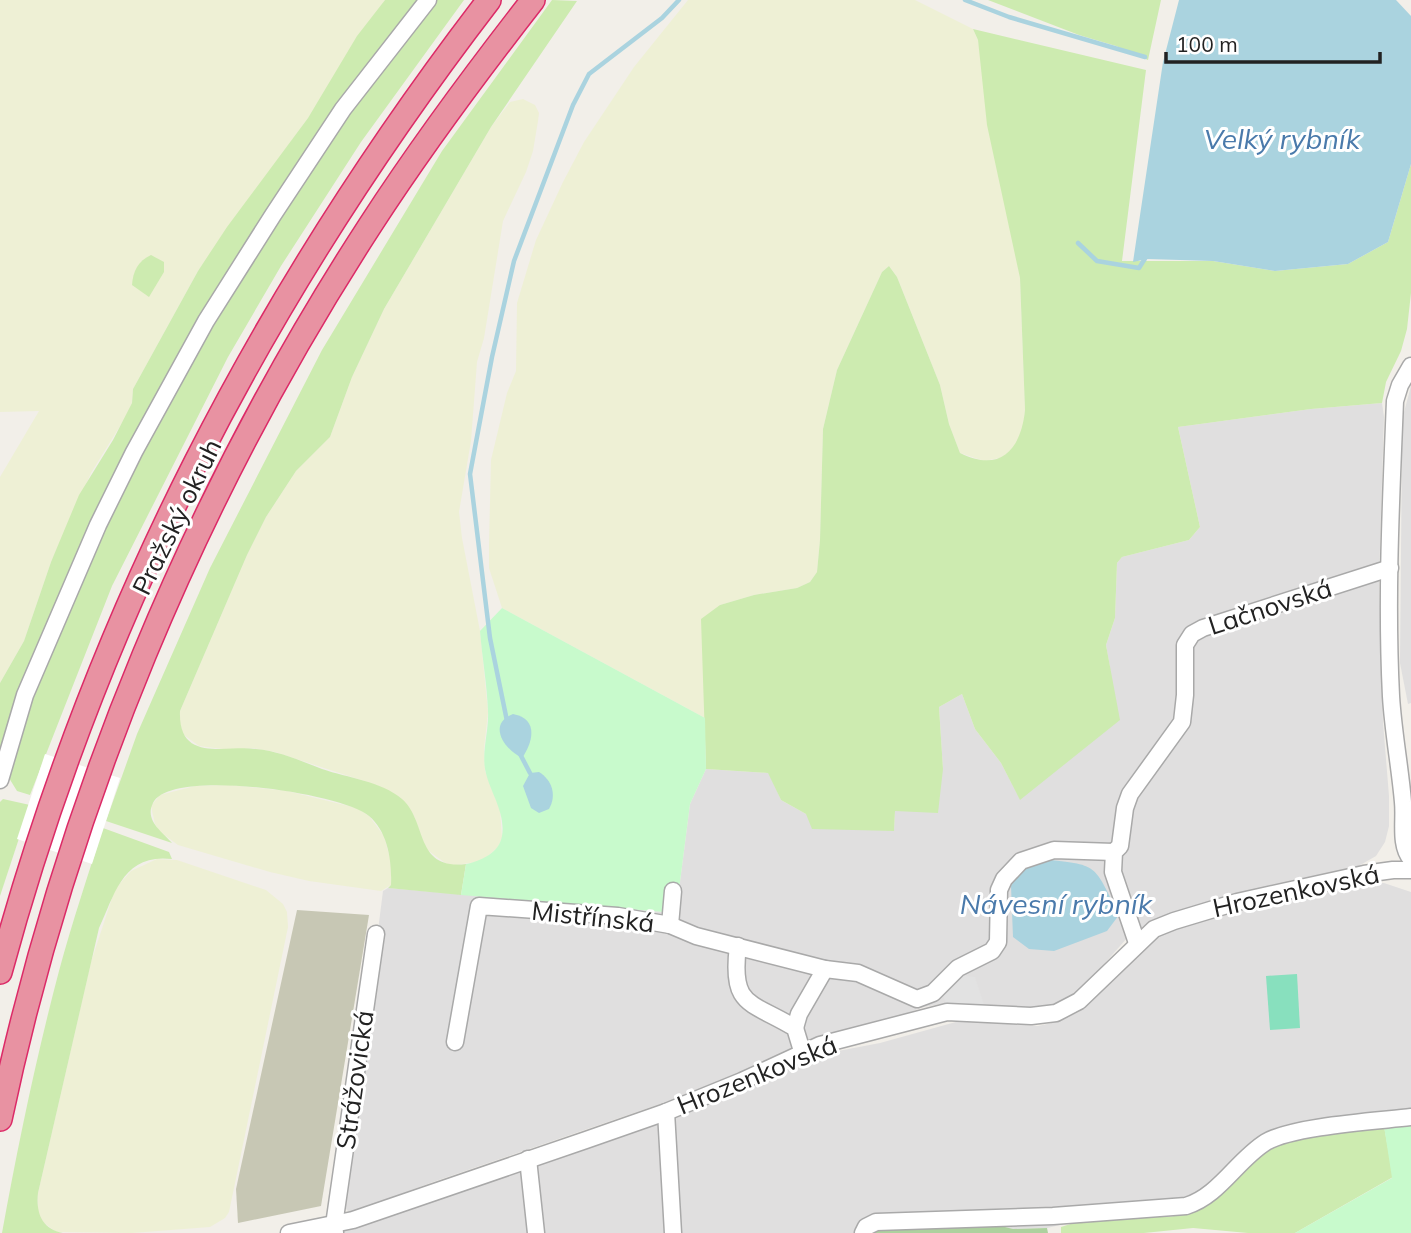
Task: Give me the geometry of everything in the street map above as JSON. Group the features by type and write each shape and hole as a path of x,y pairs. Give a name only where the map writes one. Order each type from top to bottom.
{"highway":[{"name":"Pražský okruh","path":"0,972 65,761 164,525 203,445 295,279 364,172 489,0"},
{"name":"Pražský okruh","path":"0,1119 28,999 71,856 142,660 182,567 270,393 329,290 406,172 533,0"}],"street":[{"path":"0,780 25,695 98,525 140,440 205,321 343,109 428,0"},
{"path":"1411,366 1400,385 1395,401 1390,568 1391,696 1404,813 1404,841 1411,859"},
{"name":"Lačnovská","path":"1138,943 1113,872 1114,852 1120,846 1125,808 1130,794 1182,722 1185,695 1184,649 1189,637 1203,628 1390,568"},
{"path":"920,1018 917,999 933,993 958,968 992,951 998,942 999,890 1003,878 1021,861 1054,850 1114,852"},
{"name":"Hrozenkovská","path":"289,1233 335,1229 666,1112 742,1081 802,1051 947,1012 1031,1016 1056,1013 1079,1001 1154,929 1174,920 1237,902 1364,874 1411,870"},
{"path":"670,926 673,891"},
{"name":"Mistřínská","path":"455,1042 479,906 618,916 670,926 696,936 825,969 858,973 917,999"},
{"name":"Strážovická","path":"335,1229 376,934"},
{"path":"738,946 736,983 748,1004 795,1028"},
{"path":"802,1051 795,1028 799,1014 825,969"},
{"path":"666,1112 673,1233"},
{"path":"863,1233 866,1227 876,1222 1053,1216 1186,1206 1203,1199 1269,1140 1296,1133 1411,1117"},
{"path":"528,1159 536,1233"}],"shaded area":[{"path":"0,0 385,0 308,118 198,271 133,389 132,403 125,418 91,473 51,562 24,641 0,683 0,477 39,411 0,412"},
{"path":"688,0 915,0 973,29 978,40 1020,278 1025,410 1023,429 1010,452 1000,458 984,461 960,453 949,424 940,385 897,277 889,266 882,272 837,370 823,429 817,572 810,582 797,588 754,595 720,605 704,679 705,718 502,608 489,568 491,460 507,393 516,371 517,303 536,240 584,142 634,67"},
{"path":"523,99 535,105 539,113 538,121 526,172 503,221 484,338 477,362 471,441 459,512 480,631 488,712 484,749 485,771 500,810 502,838 498,847 477,862 448,865 426,849 414,816 367,782 275,752 253,748 230,750 199,746 184,735 180,727 180,711 266,517 296,471 330,437 352,377 384,309 491,127 510,102"},
{"path":"1411,386 1411,703 1408,704 1400,663 1402,442 1403,416"},
{"path":"1382,403 1384,417 1379,579 1389,826 1385,842 1376,856 1355,868 1216,900 1144,926 1128,937 1089,981 1068,1000 1046,1009 1020,1011 946,1003 924,1007 897,1017 809,1040 718,1084 350,1213 343,1206 383,891 388,888 676,913 690,804 706,769 769,773 781,800 806,814 894,830 895,811 943,769 939,707 962,694 975,729 1001,763 1020,799 1110,667 1106,645 1115,618 1117,563 1122,557 1189,540 1200,527 1178,427 1311,409"},
{"path":"230,785 287,791 357,808 369,816 384,836 391,862 391,885 381,891 309,881 270,872 178,845 159,831 151,806 160,795 195,786"},
{"path":"157,859 177,860 266,890 283,904 287,912 288,927 229,1212 225,1218 210,1227 132,1233 56,1232 43,1222 38,1213 38,1193 91,962 115,889 131,871"},
{"path":"1364,882 1384,883 1411,892 1411,1123 1299,1139 1271,1148 1222,1193 1200,1209 1189,1213 1159,1218 1099,1216 1047,1228 1013,1229 997,1225 876,1228 873,1233 332,1233 658,1122 812,1060 817,1055 880,1043 963,1020 1038,1026 1056,1022 1079,1012 1157,934 1207,916"},
{"path":"297,910 369,915 321,1206 238,1223 236,1189"},
{"path":"957,975 975,977 984,1005 946,1003 942,993"}],"green space":[{"path":"385,0 421,0 180,353 0,756 0,683 24,641 51,562 79,495 113,440 132,403 133,389 198,271 227,227 308,118 357,36"},
{"path":"430,0 464,0 361,142 281,266 228,357 112,586 30,795 17,791 9,778 9,772 29,697 136,459 204,332 323,146"},
{"path":"552,0 577,1 491,127 384,309 352,377 330,437 296,471 266,517 180,711 181,727 195,745 273,752 374,784 394,793 410,809 424,842 438,860 449,864 466,864 461,895 388,888 391,885 391,876 388,848 381,830 369,816 353,807 293,792 222,785 166,792 153,803 151,815 156,826 172,843 106,821 137,734 210,568 322,350 442,151"},
{"path":"988,0 1161,0 1148,60"},
{"path":"973,29 1146,70 1122,261 1213,261 1275,271 1348,264 1388,242 1411,164 1411,293 1407,329 1401,351 1386,382 1382,403 1311,409 1178,427 1200,527 1189,540 1122,557 1117,563 1115,618 1106,645 1120,720 1020,800 1001,763 975,729 962,694 939,707 943,769 938,813 895,811 894,831 812,829 806,814 781,800 768,773 706,769 701,619 720,605 754,595 797,588 810,582 817,572 823,429 837,370 882,272 889,266 897,277 940,385 949,424 960,453 974,459 997,459 1006,454 1019,436 1025,410 1020,278 987,125 978,40"},
{"path":"151,255 164,262 164,272 149,297 132,285 137,267"},
{"path":"502,608 705,718 706,769 690,804 676,913 461,895 466,864 488,855 497,847 502,836 502,818 485,769 488,711 480,631"},
{"path":"3,799 30,805 0,896 0,802"},
{"path":"103,828 169,852 172,859 142,862 132,869 116,890 99,928 38,1193 39,1213 45,1224 63,1233 2,1233 51,1004 69,935"},
{"path":"1297,974 1300,1028 1270,1030 1266,976"},
{"path":"1411,1123 1411,1233 1295,1233 1392,1178 1384,1126"},
{"path":"1384,1126 1393,1177 1295,1233 1248,1233 1193,1228 1144,1233 1061,1233 1061,1227 1090,1220 1189,1213 1213,1201 1273,1147 1309,1136"},
{"path":"997,1225 1013,1229 1047,1228 1048,1233 873,1233 876,1228"}],"water":[{"name":"Velký rybník","path":"1179,0 1396,0 1411,16 1411,164 1388,242 1348,264 1275,271 1213,261 1147,259 1133,262 1163,62"},
{"path":"513,714 527,721 530,726 531,738 522,758 509,749 501,736 501,724"},
{"path":"539,772 552,788 553,798 549,809 539,813 531,808 523,786 530,773"},
{"name":"Návesní rybník","path":"1040,859 1085,866 1098,876 1119,915 1107,931 1054,951 1029,949 1013,937 1011,886 1019,869"}],"pier":[{"path":"45,754 120,778 92,864 17,839"}],"waterway":[{"path":"507,721 490,638 470,474 492,357 514,261 573,105 589,74 662,18 679,0"},
{"path":"965,0 1009,17 1145,57"},
{"path":"1078,243 1097,261 1139,268 1146,257"},
{"path":"519,752 530,773"}]}
